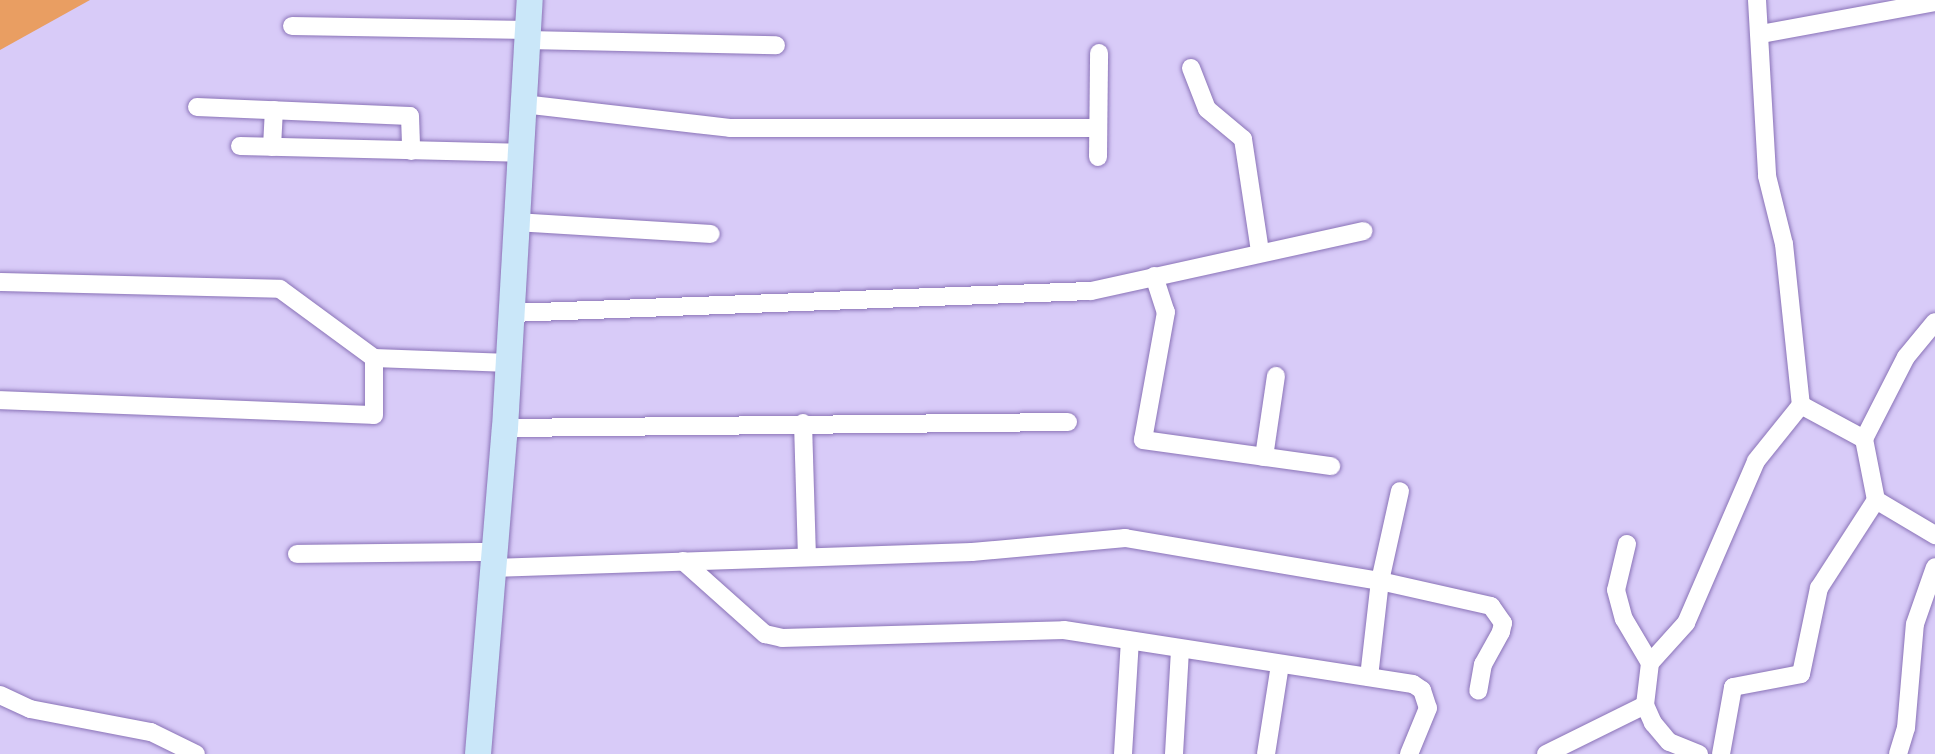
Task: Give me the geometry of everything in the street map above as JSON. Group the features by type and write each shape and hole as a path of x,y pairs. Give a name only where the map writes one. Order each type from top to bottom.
{"street":[{"path":"478,754 510,363 519,153 530,0"},
{"path":"1699,754 1669,742 1645,705 1650,663 1686,623 1756,461 1801,405 1784,244 1767,176 1757,0"},
{"path":"1761,34 1935,2"},
{"path":"292,26 776,45"},
{"path":"1098,157 1099,53"},
{"path":"1191,68 1207,109 1243,139 1260,251"},
{"path":"523,104 730,128 1098,128"},
{"path":"197,107 410,116 411,151"},
{"path":"272,147 274,110"},
{"path":"240,146 519,153"},
{"path":"516,222 711,234"},
{"path":"512,313 1091,291 1260,251 1363,231"},
{"path":"1154,276 1166,312 1143,440 1331,466"},
{"path":"0,282 280,289 374,358 510,363"},
{"path":"1721,754 1733,687 1801,674 1819,588 1876,500 1864,439 1906,357 1935,322"},
{"path":"0,400 374,415 374,358"},
{"path":"1264,457 1276,376"},
{"path":"1801,405 1864,439"},
{"path":"505,428 1068,422"},
{"path":"803,423 807,557"},
{"path":"1369,677 1380,581 1400,491"},
{"path":"1876,500 1935,535"},
{"path":"297,554 493,560 683,561 972,552 1125,538 1380,581 1478,602 1499,614 1501,632 1483,664 1478,691"},
{"path":"1627,544 1616,590 1624,619 1650,663"},
{"path":"683,561 765,634 782,638 1064,630 1413,684 1422,690 1428,708 1409,754"},
{"path":"1898,754 1906,728 1915,624 1933,577"},
{"path":"1123,754 1130,641"},
{"path":"1174,754 1180,650"},
{"path":"1266,754 1280,665"},
{"path":"0,695 30,709 151,732 196,754"},
{"path":"1546,754 1645,705"}],"shaded area":[{"path":"0,0 90,0 0,50"}]}
